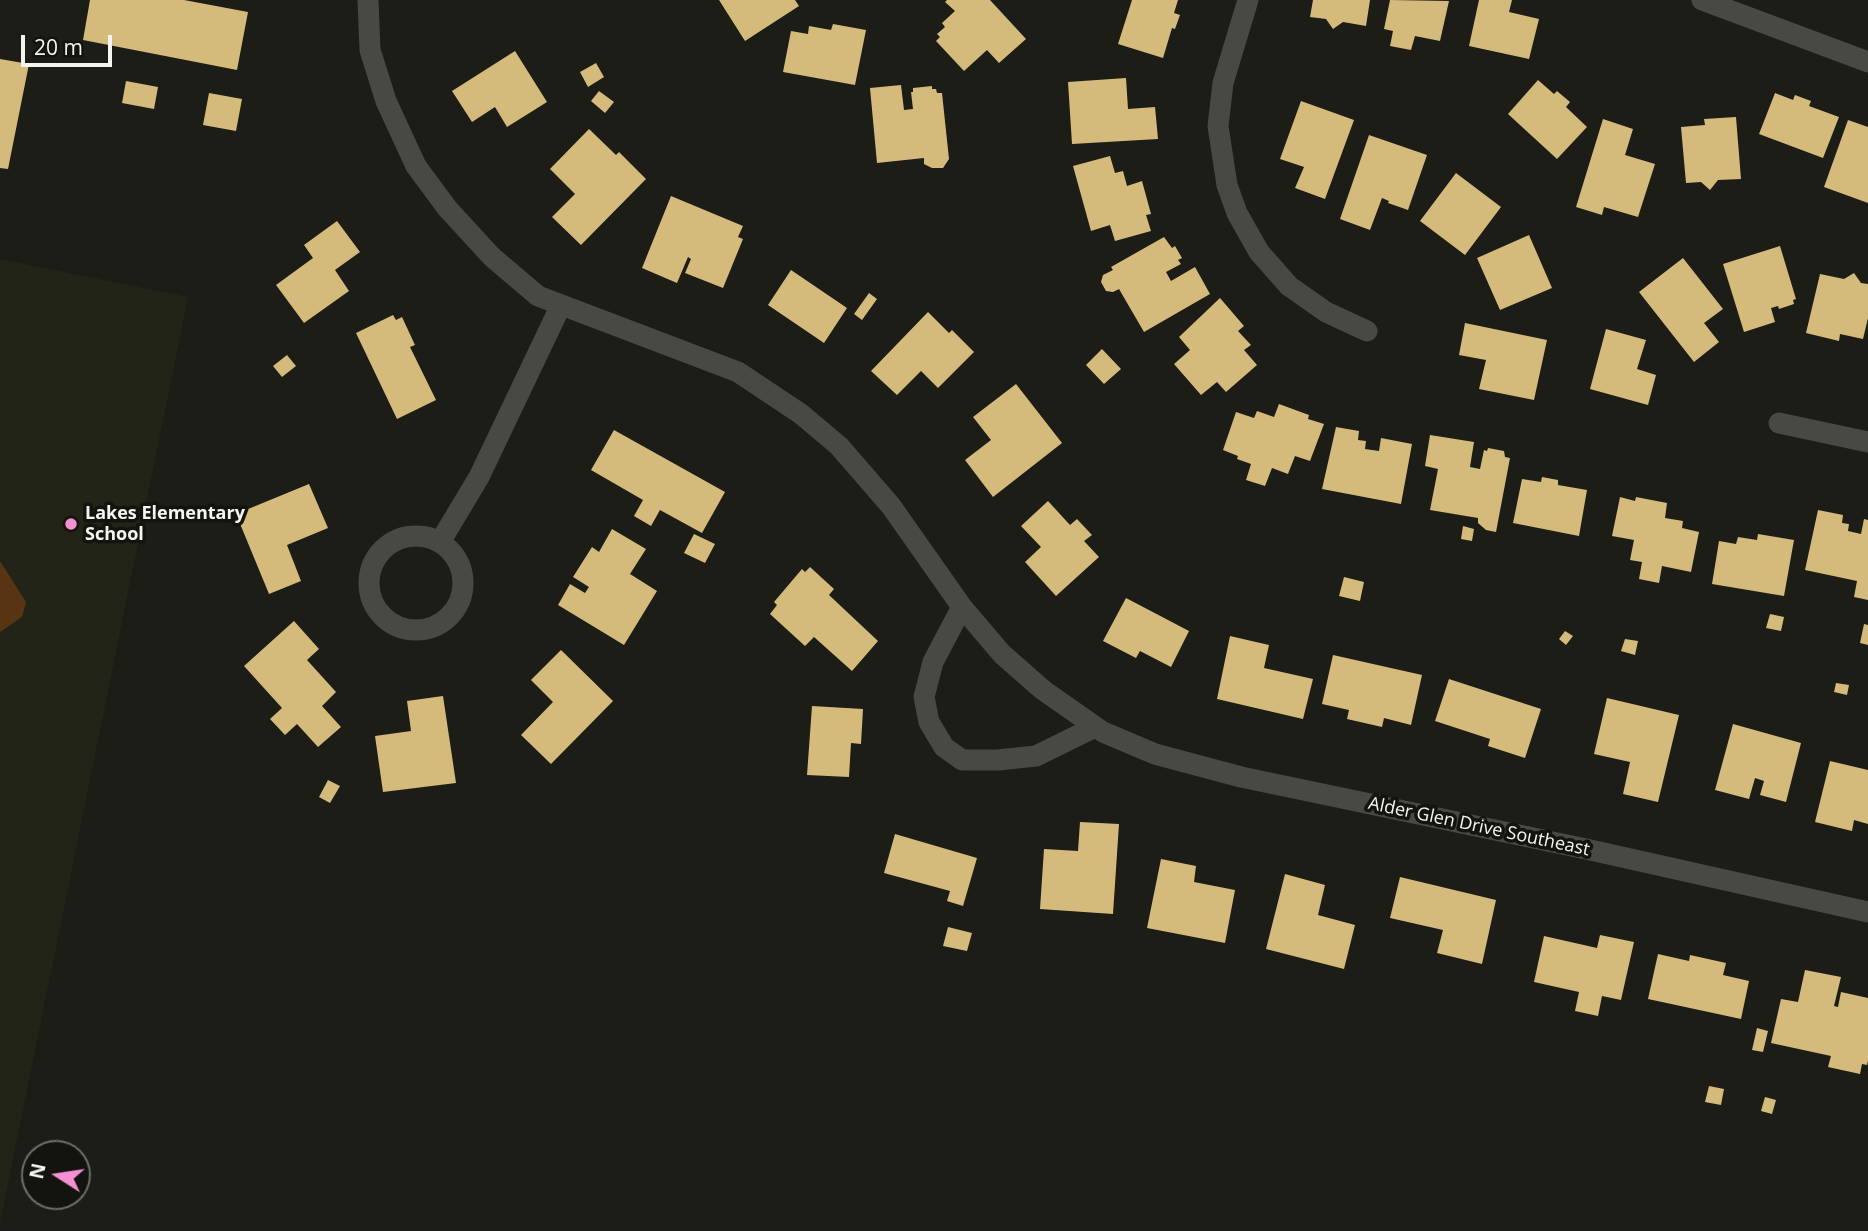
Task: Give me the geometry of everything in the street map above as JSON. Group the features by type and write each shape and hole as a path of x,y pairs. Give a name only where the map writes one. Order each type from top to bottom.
{"street":[{"name":"Alder Glen Drive Southeast","path":"368,0 370,50 386,101 416,166 447,208 492,257 538,296 738,373 801,414 839,446 891,506 962,607 1002,654 1043,690 1095,727 1155,754 1241,777 1586,849 1868,912"},
{"path":"1248,0 1223,83 1218,126 1227,185 1233,204 1259,252 1289,286 1326,312 1367,331"},
{"path":"1702,0 1868,62"},
{"path":"440,542 479,477 561,304"},
{"path":"1779,423 1868,442"},
{"path":"412,536 440,542 451,551 459,564 463,579 457,607 447,619 434,627 419,630 391,624 380,614 368,587 375,558 384,547 397,539 412,536"},
{"path":"962,607 933,662 924,697 929,722 944,747 962,760 1036,756 1095,727"}],"shaded area":[{"name":"Lakes Elementary School","path":"0,259 188,297 0,1223"},
{"path":"0,561 26,602 22,617 0,632"}],"building":[{"path":"90,0 184,0 248,12 237,70 83,40"},
{"path":"719,0 795,0 799,6 745,41"},
{"path":"990,0 1026,39 999,63 987,50 964,71 936,41 940,37 937,34 945,27 942,23 955,11 945,2"},
{"path":"1132,0 1178,0 1174,13 1180,15 1175,29 1172,28 1163,58 1118,44"},
{"path":"1313,0 1370,0 1366,26 1343,22 1333,29 1326,19 1310,17"},
{"path":"1390,0 1449,1 1440,41 1415,36 1411,50 1390,46 1393,31 1384,29"},
{"path":"1479,0 1512,0 1509,12 1539,19 1529,59 1469,46"},
{"path":"833,24 866,30 855,85 783,72 791,31 808,34 809,26 831,30"},
{"path":"515,51 547,102 507,127 495,107 472,122 452,91"},
{"path":"0,59 29,64 8,169 0,168"},
{"path":"596,63 604,77 588,87 580,72"},
{"path":"1126,78 1128,109 1155,107 1158,139 1072,144 1068,82"},
{"path":"1538,80 1554,94 1557,91 1570,102 1566,107 1587,127 1557,159 1508,114"},
{"path":"126,81 158,87 154,109 122,103"},
{"path":"901,85 904,110 913,109 913,88 932,86 937,93 942,93 949,159 943,168 932,168 924,164 924,158 877,163 870,88"},
{"path":"599,91 614,102 605,113 591,101"},
{"path":"209,93 242,99 236,131 203,125"},
{"path":"1775,93 1793,100 1795,95 1811,101 1809,106 1839,117 1823,158 1759,134"},
{"path":"1301,101 1354,120 1325,199 1295,188 1304,167 1280,159"},
{"path":"1736,117 1741,179 1718,180 1710,190 1701,182 1686,183 1681,127 1705,125 1704,119"},
{"path":"1603,119 1633,129 1625,155 1655,164 1638,217 1604,207 1602,215 1576,207"},
{"path":"1848,120 1868,127 1868,203 1824,187"},
{"path":"589,129 616,155 619,152 646,179 581,245 552,217 575,194 550,169"},
{"path":"1369,135 1427,155 1408,210 1382,198 1370,230 1340,219"},
{"path":"1110,156 1115,173 1123,171 1127,186 1142,181 1151,214 1146,215 1151,231 1115,241 1110,225 1091,231 1073,166"},
{"path":"1456,173 1501,207 1465,255 1420,221"},
{"path":"671,196 743,226 738,237 743,239 723,288 685,273 691,259 688,257 677,283 642,268"},
{"path":"337,221 360,252 335,270 349,291 304,323 276,285 313,258 304,245"},
{"path":"1529,235 1552,288 1500,310 1477,258"},
{"path":"1164,237 1172,248 1175,246 1182,258 1178,260 1181,264 1166,272 1171,281 1195,267 1210,294 1144,332 1119,289 1106,291 1101,282 1103,275 1113,270 1111,267"},
{"path":"1780,246 1796,299 1793,300 1794,304 1779,309 1778,306 1771,308 1775,322 1744,332 1723,264"},
{"path":"1683,258 1723,309 1704,323 1719,342 1694,362 1639,292"},
{"path":"791,270 847,308 824,343 768,305"},
{"path":"1854,273 1861,283 1868,284 1868,318 1863,339 1840,334 1839,341 1806,333 1820,274 1844,279"},
{"path":"869,293 877,299 862,320 854,314"},
{"path":"1220,298 1244,326 1238,331 1251,345 1244,350 1257,365 1226,392 1217,382 1201,395 1174,364 1190,350 1179,337"},
{"path":"928,312 949,333 952,330 974,352 938,388 921,371 897,395 871,371"},
{"path":"393,315 396,320 402,317 415,345 410,347 436,400 397,419 356,333"},
{"path":"1465,323 1547,340 1534,400 1479,389 1486,360 1459,355"},
{"path":"1606,329 1646,340 1637,369 1656,375 1648,405 1590,389"},
{"path":"1102,349 1121,369 1104,384 1086,365"},
{"path":"287,355 296,366 282,377 273,366"},
{"path":"1016,384 1062,443 993,497 965,460 991,440 973,417"},
{"path":"1279,404 1309,415 1308,419 1324,424 1310,461 1295,456 1288,474 1272,468 1265,486 1246,480 1251,464 1223,450 1236,412 1254,418 1257,411 1274,417"},
{"path":"1336,427 1359,431 1358,440 1366,441 1365,449 1379,451 1381,438 1412,444 1401,504 1322,489"},
{"path":"614,430 725,492 702,533 660,510 651,526 634,516 643,500 591,470"},
{"path":"1430,435 1474,442 1470,467 1480,469 1484,450 1487,451 1488,448 1504,451 1505,457 1510,458 1496,532 1486,530 1478,523 1478,518 1430,510 1438,469 1425,466"},
{"path":"1542,477 1558,480 1558,485 1587,490 1579,536 1513,523 1522,479 1541,482"},
{"path":"309,484 328,528 287,545 301,581 269,594 236,514"},
{"path":"1620,497 1667,503 1665,518 1683,521 1682,528 1699,532 1691,572 1662,566 1659,583 1639,579 1642,562 1630,560 1634,540 1612,536"},
{"path":"1048,501 1070,525 1077,519 1092,535 1084,541 1099,557 1056,596 1025,562 1041,547 1021,526"},
{"path":"1818,510 1843,515 1842,523 1849,524 1848,531 1861,534 1864,519 1868,520 1868,600 1854,597 1857,581 1805,570"},
{"path":"1463,526 1474,529 1472,541 1461,539"},
{"path":"612,529 646,549 630,574 657,591 624,645 558,605 570,584 585,593 589,587 573,577 592,547 599,552"},
{"path":"694,534 715,544 705,563 684,553"},
{"path":"1758,534 1794,540 1784,596 1712,584 1719,541 1736,544 1738,537 1757,540"},
{"path":"810,567 834,589 829,595 878,641 852,671 814,637 805,646 770,614 777,605 774,602 802,569 805,572"},
{"path":"1344,577 1364,582 1360,601 1339,596"},
{"path":"1126,598 1189,631 1171,667 1140,651 1136,658 1103,641"},
{"path":"1770,614 1784,617 1781,631 1766,628"},
{"path":"294,621 319,649 307,660 336,692 322,706 341,727 318,747 297,724 285,735 270,719 282,708 244,666"},
{"path":"1864,624 1868,625 1868,645 1860,643"},
{"path":"1565,631 1573,636 1566,645 1559,639"},
{"path":"1230,636 1269,645 1264,668 1313,679 1303,719 1217,699"},
{"path":"1625,639 1638,641 1635,655 1621,651"},
{"path":"561,650 613,701 551,764 521,735 553,702 531,680"},
{"path":"1333,655 1422,675 1411,725 1384,718 1382,727 1347,719 1349,710 1322,704"},
{"path":"1449,679 1541,709 1525,758 1488,746 1490,739 1435,721"},
{"path":"1836,683 1849,685 1847,695 1834,692"},
{"path":"443,696 456,783 383,792 375,736 411,731 407,701"},
{"path":"1607,698 1679,715 1658,802 1623,794 1630,762 1594,754"},
{"path":"812,706 863,709 861,744 851,743 849,777 807,775"},
{"path":"1733,724 1801,743 1786,802 1760,795 1764,781 1755,778 1749,799 1715,790"},
{"path":"1830,761 1868,770 1868,824 1854,820 1852,831 1815,822"},
{"path":"328,780 340,786 330,803 319,797"},
{"path":"1080,822 1119,824 1113,914 1040,909 1044,849 1078,851"},
{"path":"895,834 977,858 963,906 947,901 950,891 884,873"},
{"path":"1161,859 1196,866 1194,882 1235,890 1225,943 1147,928"},
{"path":"1285,874 1325,885 1318,915 1355,925 1344,969 1266,949"},
{"path":"1400,877 1496,900 1482,964 1437,953 1443,930 1390,918"},
{"path":"948,927 972,933 967,951 943,946"},
{"path":"1600,935 1634,942 1621,1000 1602,996 1598,1016 1575,1011 1579,992 1534,982 1544,936 1597,948"},
{"path":"1658,954 1689,961 1690,955 1726,963 1723,975 1749,981 1741,1019 1648,999"},
{"path":"1805,970 1841,977 1834,1006 1838,1007 1841,992 1868,998 1868,1061 1867,1065 1862,1064 1860,1074 1828,1067 1831,1056 1771,1043 1781,999 1798,1002"},
{"path":"1757,1028 1768,1031 1763,1052 1752,1050"},
{"path":"1709,1086 1724,1089 1721,1105 1705,1102"},
{"path":"1765,1097 1776,1100 1772,1114 1761,1111"}],"place":[{"name":"Lakes Elementary School","path":"71,524"}]}
